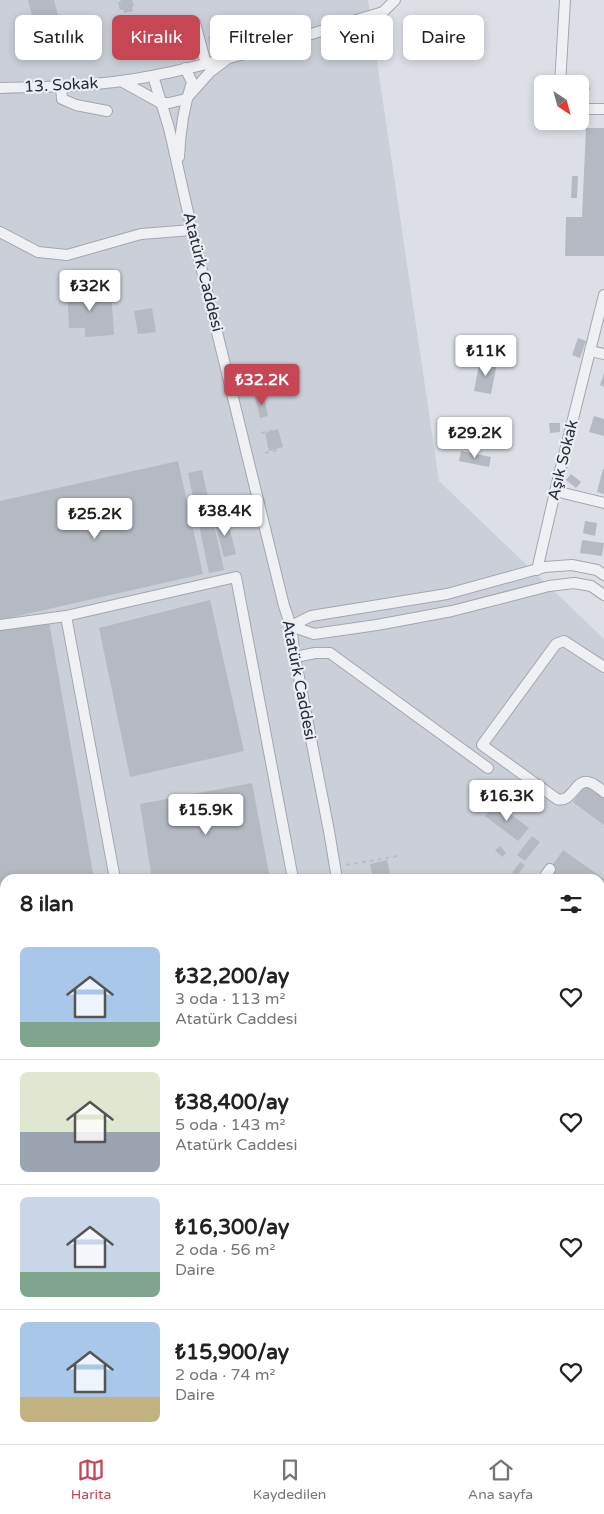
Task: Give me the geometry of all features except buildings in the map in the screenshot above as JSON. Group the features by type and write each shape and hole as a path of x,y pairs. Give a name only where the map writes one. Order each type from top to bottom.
{"street":[{"path":"311,33 383,12 395,0"},
{"path":"561,75 565,0"},
{"path":"200,42 206,64"},
{"name":"13. Sokak","path":"0,88 61,86 121,81 153,76 221,60"},
{"path":"121,81 161,103 169,103 186,98 210,72 225,60"},
{"path":"178,168 186,98 192,82 185,68"},
{"name":"Atatürk Caddesi","path":"153,76 169,128 284,606 291,626 295,657 336,874"},
{"path":"61,86 62,99 76,105 107,111"},
{"path":"589,109 604,109"},
{"path":"0,232 38,252 67,255 141,234 192,230"},
{"name":"Aşık Sokak","path":"537,570 604,295"},
{"path":"590,351 604,354"},
{"path":"555,491 604,503"},
{"path":"291,626 311,616 447,594 545,567 572,565 597,570 604,575"},
{"path":"0,625 66,616 236,577 292,874"},
{"path":"291,626 314,634 377,626 452,611 549,586 574,583 591,586 604,595"},
{"path":"66,616 114,874"},
{"path":"604,667 564,641 556,644 482,745 557,799 565,799 577,786 587,781 604,792"},
{"path":"295,657 315,653 330,653 488,768"},
{"path":"546,874 550,869"}],"path":[{"path":"261,433 274,430"},
{"path":"266,452 278,450 278,448"},
{"path":"346,865 398,856"}],"shaded area":[{"path":"0,0 368,0 370,15 321,15 321,60 377,60 439,481 604,639 604,874 0,874"}]}
